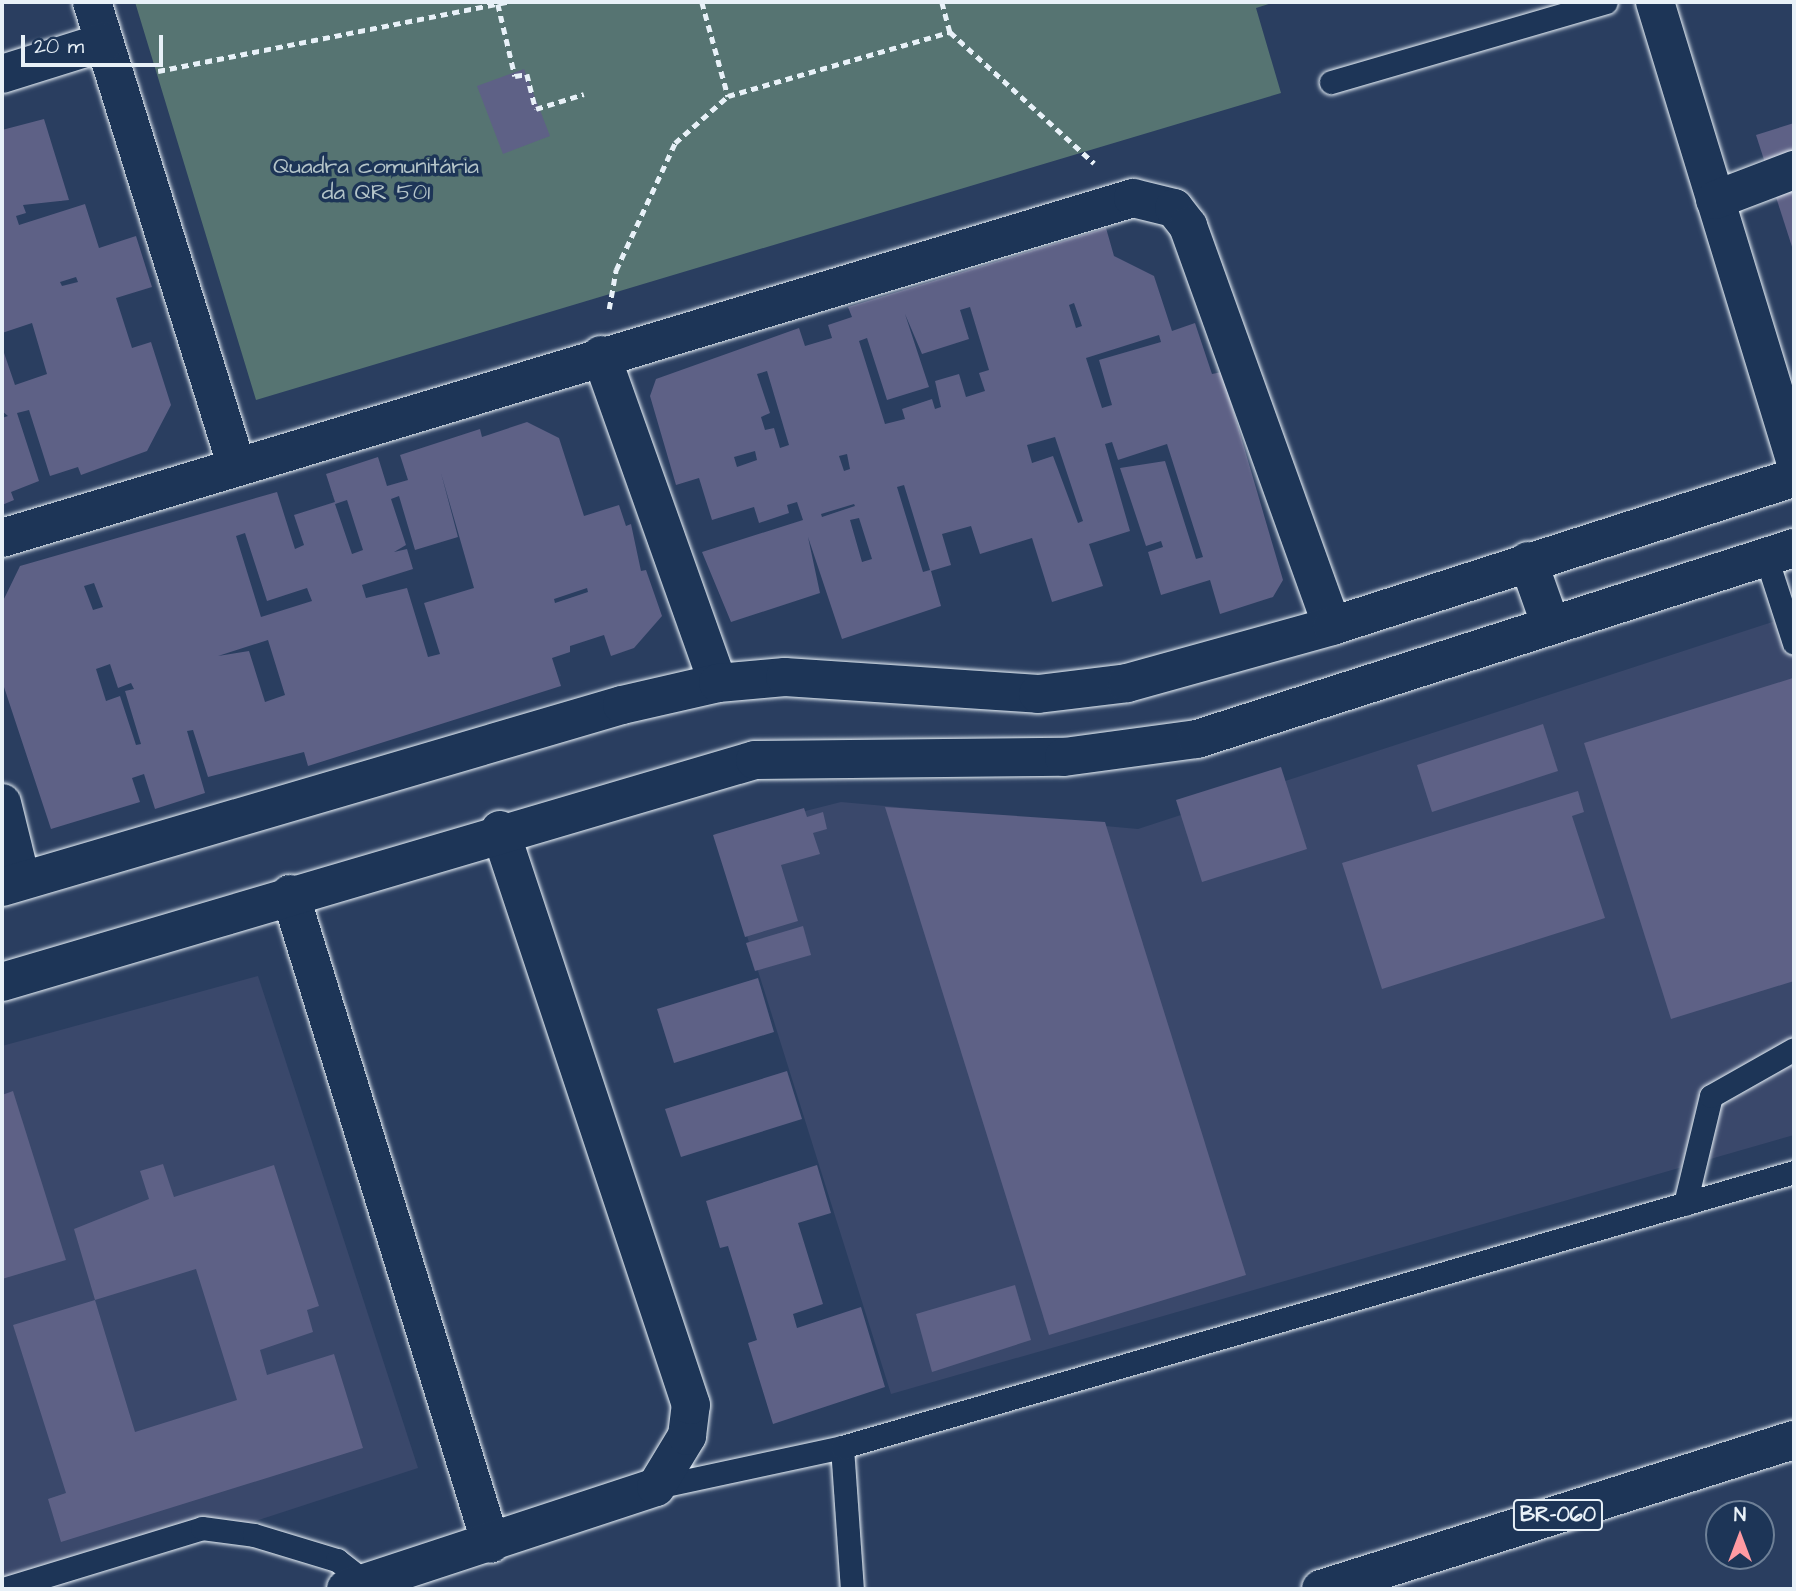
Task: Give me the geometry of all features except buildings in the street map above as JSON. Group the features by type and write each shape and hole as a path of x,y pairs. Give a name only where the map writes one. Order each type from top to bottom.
{"main road":[{"path":"92,2 236,463"},
{"path":"1655,2 1794,458"},
{"path":"2,74 104,42"},
{"path":"1715,200 1794,170"},
{"path":"2,538 236,463 1133,198 1174,208 1188,226 1332,626"},
{"path":"601,355 718,683"},
{"path":"2,803 11,884 622,705 718,683 785,677 1038,694 1126,683 1332,626 1528,561 1794,478"},
{"path":"2,982 500,830 755,760 1064,757 1197,739 1550,623 1780,553"},
{"path":"1528,561 1550,623"},
{"path":"356,1586 491,1544 656,1487 687,1436 691,1405 500,830"},
{"path":"290,894 491,1544"},
{"name":"BR-060","path":"1321,1589 1794,1440"}],"lane":[{"path":"1331,82 1606,2"},
{"path":"1780,553 1794,643"},
{"path":"1685,1204 1711,1096 1794,1049"},
{"path":"656,1487 842,1447 1794,1172"},
{"path":"842,1447 852,1589"},
{"path":"3,1589 202,1528 254,1535 337,1560 356,1586"}],"path":[{"path":"118,79 507,2"},
{"path":"702,2 727,96"},
{"path":"942,2 950,32 1133,198"},
{"path":"498,4 515,76 527,74 536,109 584,94"},
{"path":"601,355 617,270 675,142 727,96 950,32"}],"shaded area":[{"path":"1794,615 1794,1135 891,1394 715,834 841,802 1138,829"},
{"path":"258,976 418,1468 47,1589 2,1589 2,1046"}],"green space":[{"name":"Quadra comunitária da QR 501","path":"135,2 1275,2 1256,8 1281,93 256,400"}]}
